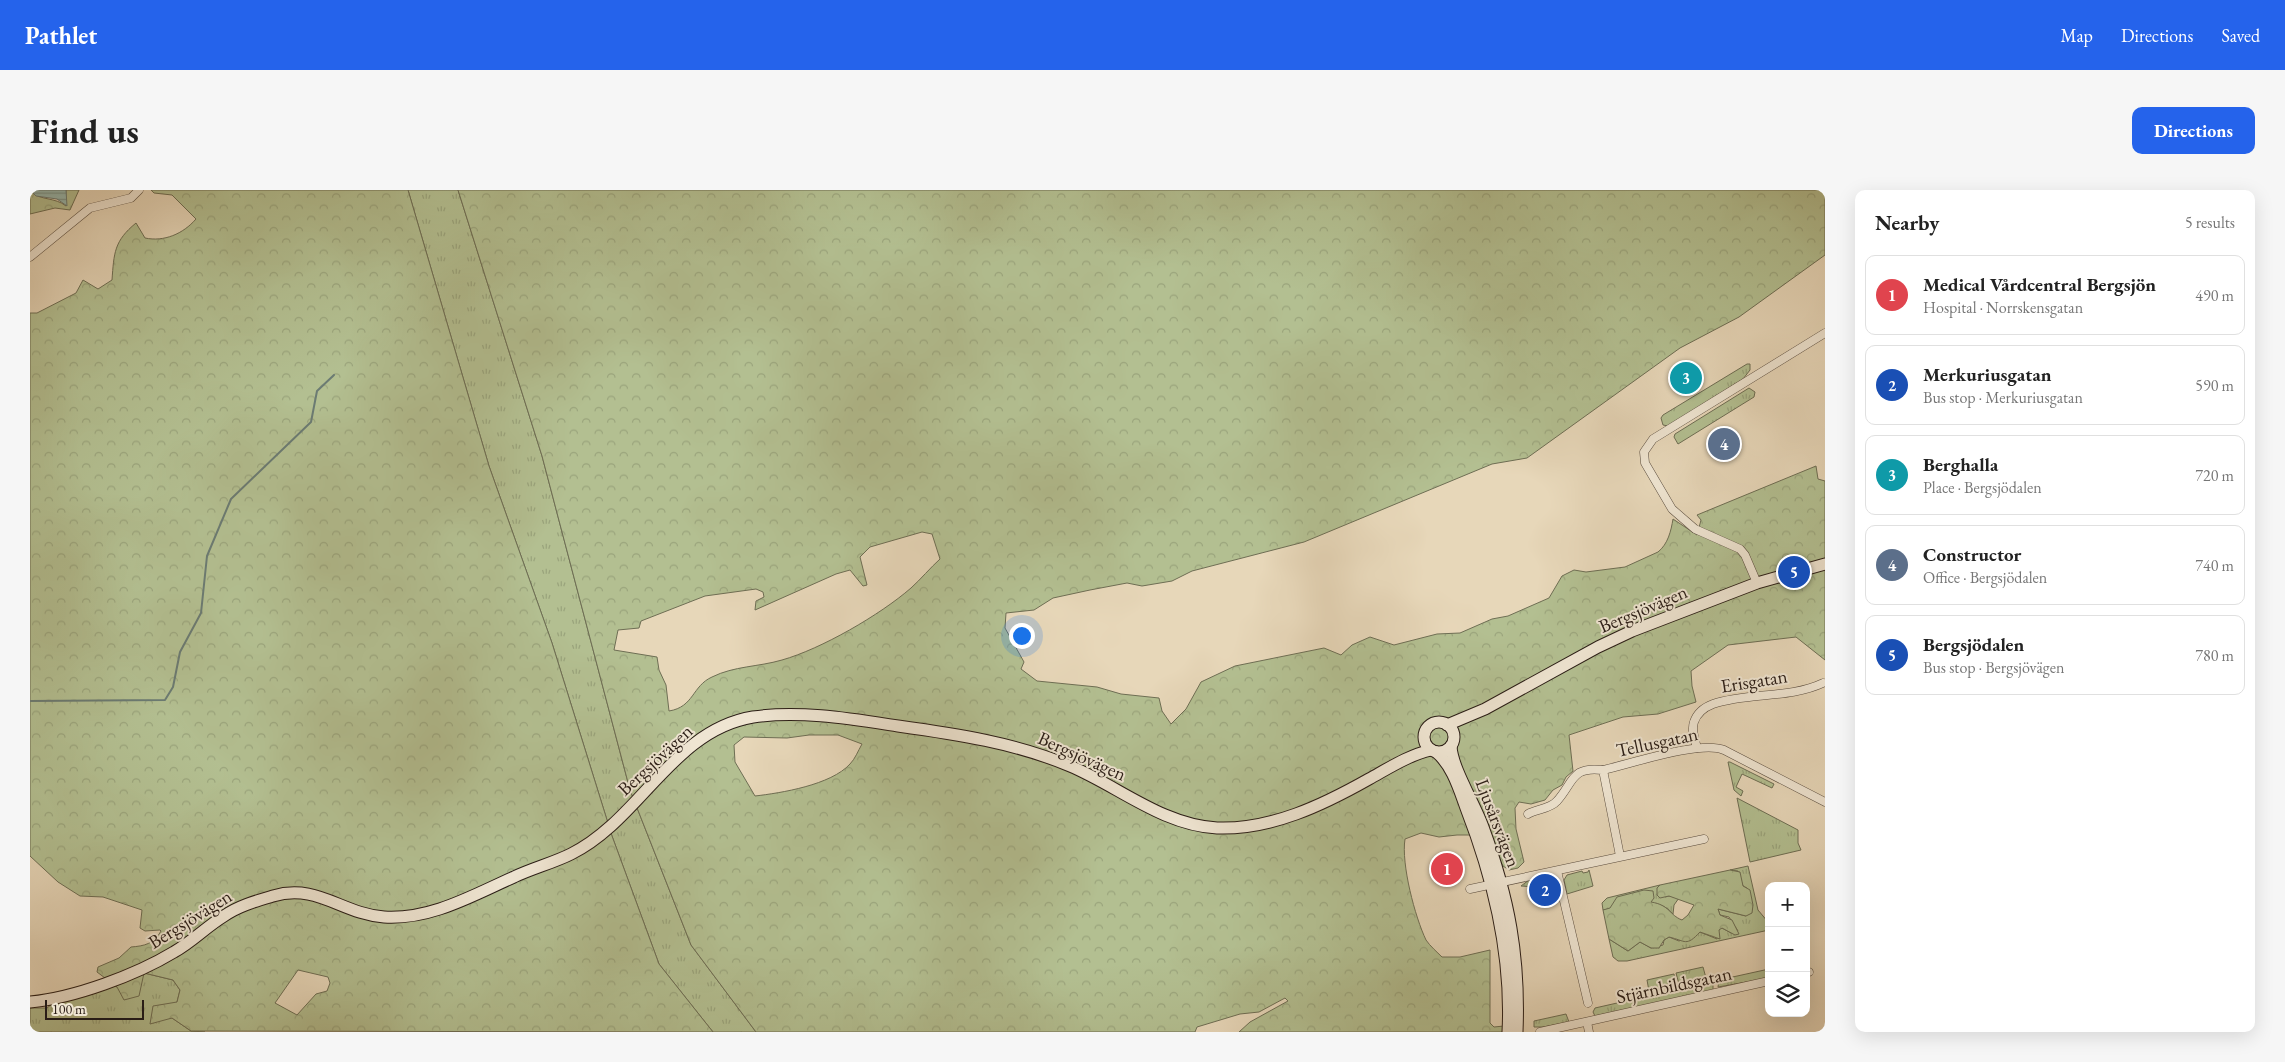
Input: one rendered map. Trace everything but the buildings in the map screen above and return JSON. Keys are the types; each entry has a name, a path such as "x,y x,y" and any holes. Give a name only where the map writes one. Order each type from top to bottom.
{"main road":[{"name":"Bergsjövägen","path":"1386,770 1424,736 1427,728 1434,723 1447,725 1485,709 1605,644 1676,613 1757,583 1825,564"},
{"name":"Bergsjövägen","path":"30,1002 69,995 142,968 174,952 232,910 281,894 300,892 312,894 358,912 386,917 420,914 458,902 582,848 618,818 702,738 728,724 752,717 803,716 859,720 1000,744 1074,767 1168,816 1195,825 1214,828 1250,826 1288,816 1333,798 1411,756 1444,751 1466,724 1485,709"},
{"path":"1447,725 1452,731 1452,742"},
{"path":"1424,736 1426,744 1434,751"},
{"name":"Ljusårsvägen","path":"1452,742 1453,760 1482,825 1497,883"},
{"name":"Ljusårsvägen","path":"1434,751 1447,764 1458,786 1509,913 1516,956 1515,1031"}],"street":[{"path":"30,257 90,208 130,198 139,190"},
{"path":"1757,583 1746,555 1740,549 1695,529 1672,510 1645,464 1644,452 1653,440 1825,334"},
{"name":"Erisgatan","path":"1697,748 1693,730 1694,721 1700,712 1708,706 1726,701 1785,693 1823,683"},
{"name":"Tellusgatan","path":"1528,814 1557,802 1568,784 1581,771 1589,769 1603,770 1697,748 1711,747 1720,749 1825,802"},
{"path":"1603,770 1620,856"},
{"path":"1470,889 1704,839"},
{"path":"1558,871 1588,1003"},
{"name":"Stjärnbildsgatan","path":"1540,1032 1765,982"},
{"path":"1587,1022 1589,1032"}],"green space":[{"path":"66,190 79,190 70,210 55,208 30,214 30,191 66,206"},
{"path":"151,190 408,190 489,466 552,643 612,836 659,964 713,1032 191,1031 172,1018 150,1024 153,1006 177,1002 180,990 173,980 144,973 139,996 124,1000 117,987 97,972 98,967 119,958 131,947 152,942 161,931 145,931 140,928 142,910 103,897 80,896 58,882 30,856 30,313 37,313 76,293 83,280 98,289 112,280 116,248 123,236 136,223 145,238 159,239 179,233 196,219 172,195 154,193","holes":["298,970 328,977 330,983 327,991 316,994 297,1015 275,1003"]},
{"path":"408,190 458,190 542,456 630,790 691,945 756,1032 713,1032 659,964 612,836 552,643 489,466"},
{"path":"458,190 1825,190 1825,255 1739,317 1680,348 1527,458 1492,464 1304,542 1192,571 1172,581 1142,586 1127,583 1090,590 1053,598 1034,610 1006,613 1005,628 1024,662 1021,669 1037,681 1097,687 1121,694 1159,698 1162,711 1171,724 1186,709 1201,682 1235,666 1324,648 1341,655 1352,645 1370,637 1394,645 1437,634 1460,633 1492,619 1508,616 1549,598 1562,576 1574,570 1586,572 1625,567 1658,552 1667,541 1673,519 1697,535 1701,520 1697,515 1816,466 1818,479 1825,481 1825,660 1796,637 1728,645 1691,671 1696,702 1658,714 1623,717 1569,735 1573,771 1566,777 1562,785 1553,790 1545,800 1531,804 1519,802 1515,808 1516,829 1524,862 1518,868 1509,870 1503,866 1487,835 1439,837 1421,833 1405,839 1404,850 1407,876 1426,940 1442,957 1460,957 1490,950 1490,1023 1494,1027 1504,1026 1503,1032 1239,1032 1250,1022 1288,1001 1285,998 1259,1012 1240,1014 1197,1027 1195,1032 756,1032 691,945 630,790 542,456","holes":["922,532 932,534 940,559 915,585 883,609 832,640 797,655 720,673 705,681 688,701 677,709 669,711 666,685 659,670 657,657 614,650 618,630 639,628 641,621 705,596 756,589 763,592 764,597 756,601 755,610 836,574 850,570 863,586 867,585 860,557 870,547","809,735 838,735 862,744 850,764 831,777 805,787 755,796 735,762 734,745 744,737 787,738"]},
{"path":"1747,364 1750,364 1750,370 1743,379 1668,426 1663,425 1661,418 1663,415"},
{"path":"1749,388 1755,392 1754,397 1678,444 1674,437 1675,434"},
{"path":"1728,762 1774,784 1772,788 1742,774 1736,787 1743,791 1741,796 1734,790"},
{"path":"1737,798 1798,830 1798,843 1801,850 1750,862"},
{"path":"1748,866 1758,910 1765,918 1765,931 1627,961 1618,961 1613,957 1609,939 1628,951 1640,942 1651,948 1663,945 1664,940 1669,937 1679,941 1700,932 1717,939 1719,929 1722,928 1731,933 1738,931 1729,917 1720,915 1718,909 1746,916 1747,888 1743,886 1738,871 1730,870"},
{"path":"1589,870 1593,886 1567,894 1564,880 1567,875 1582,871 1583,873 1588,872"},
{"path":"1730,870 1740,872 1743,886 1750,890 1753,905 1752,913 1746,916 1718,909 1720,915 1732,920 1739,934 1735,935 1722,928 1719,930 1720,939 1700,932 1692,940 1686,942 1669,937 1664,940 1659,948 1651,948 1640,942 1628,951 1609,939 1603,910 1610,908 1617,897 1644,890 1653,891 1654,898 1651,902 1662,905 1674,916 1682,920 1688,915 1694,905 1669,896 1660,898 1657,895 1657,888 1660,885"},
{"path":"1546,876 1555,881 1551,888 1521,886 1529,880"},
{"path":"1660,885 1657,888 1665,897 1679,898 1674,905 1673,914 1658,904 1650,903 1631,904 1603,910 1602,903 1607,898"},
{"path":"1703,967 1706,978 1679,984 1676,973"},
{"path":"1765,970 1765,979 1718,987 1719,980"},
{"path":"144,973 173,980 180,990 177,1002 163,1019 172,1018 191,1031 205,1032 30,1032 30,1008 47,1008 52,1004 114,985 117,987"},
{"path":"1674,974 1676,985 1649,991 1647,980"},
{"path":"1710,982 1713,984 1713,990 1595,1016 1593,1012 1595,1008"},
{"path":"1566,1014 1569,1022 1534,1027 1534,1021"}],"water":[{"path":"30,190 66,190 67,206 57,199 36,196"}],"waterway":[{"path":"30,701 165,700 173,687 180,652 201,613 207,556 231,499 311,422 317,391 334,375"}],"place":[{"name":"Berghalla","path":"1686,378"},
{"name":"Constructor","path":"1724,444"},
{"name":"Bergsjödalen","path":"1794,572"},
{"name":"Medical Vårdcentral Bergsjön","path":"1447,869"},
{"name":"Merkuriusgatan","path":"1545,890"}]}
